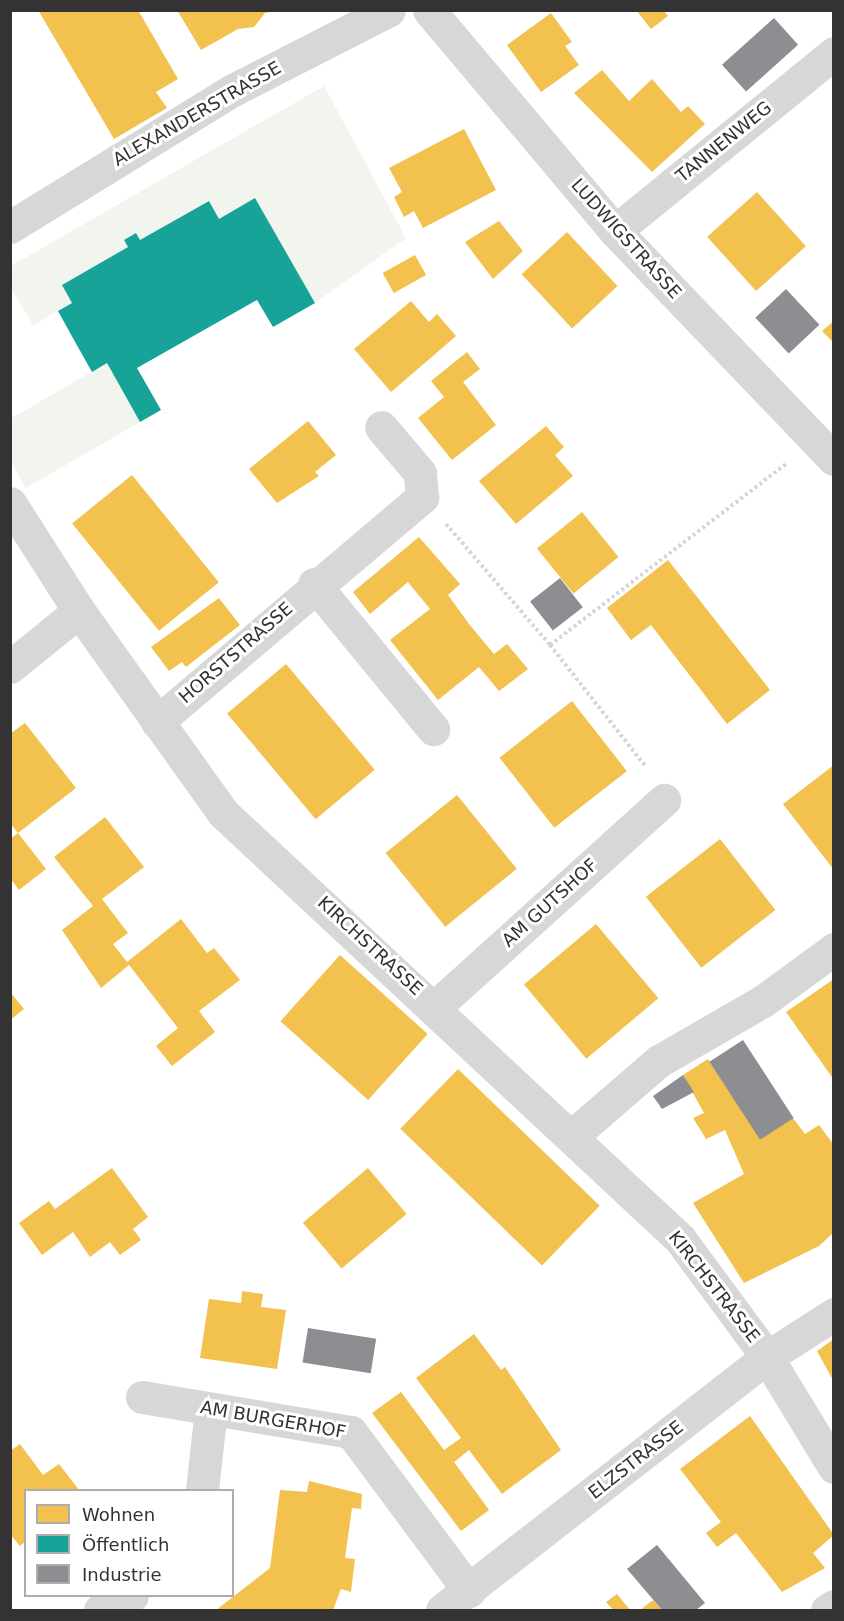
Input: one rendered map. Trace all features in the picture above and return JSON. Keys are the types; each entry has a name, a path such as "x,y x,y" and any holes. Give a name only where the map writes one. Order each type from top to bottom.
{"street":[{"name":"ALEXANDERSTRASSE","path":"10,227 233,90 389,10"},
{"name":"LUDWIGSTRASSE","path":"429,10 615,231 825,450"},
{"name":"TANNENWEG","path":"615,231 834,54"},
{"path":"381,427 420,473 422,497"},
{"name":"HORSTSTRASSE","path":"157,723 314,584 422,497"},
{"name":"KIRCHSTRASSE","path":"10,503 79,611 223,813 435,1006 680,1239 767,1357 834,1467"},
{"path":"314,584 433,729"},
{"path":"10,667 79,611"},
{"name":"AM GUTSHOF","path":"435,1006 664,800"},
{"path":"572,1136 658,1061 763,1000 834,949"},
{"name":"ELZSTRASSE","path":"442,1611 767,1357 834,1314"},
{"name":"AM BURGERHOF","path":"142,1397 351,1432 469,1591"},
{"path":"202,1489 211,1409"},
{"path":"100,1611 130,1597"},
{"path":"827,1611 834,1606"}],"path":[{"path":"550,645 825,450"},
{"path":"422,497 550,645 649,770 664,800"}],"shaded area":[{"path":"324,86 406,238 315,303 255,199 219,219 208,201 140,240 136,233 124,240 128,247 62,285 72,303 33,325 11,288 11,266"},
{"path":"107,363 140,422 26,488 11,462 10,419"}],"building: Wohnen":[{"path":"38,10 138,10 178,79 156,92 167,108 114,139"},
{"path":"177,10 280,10 265,13 254,27 238,29 201,50"},
{"path":"636,10 663,10 668,16 651,29"},
{"path":"551,13 572,42 565,46 579,65 541,92 507,45"},
{"path":"602,70 629,101 652,79 681,112 688,106 705,124 652,172 574,93"},
{"path":"464,129 496,190 423,228 414,211 404,217 394,197 402,192 389,168"},
{"path":"757,192 806,246 756,291 707,237"},
{"path":"499,221 523,251 493,279 465,242"},
{"path":"567,232 617,286 572,328 522,274"},
{"path":"415,255 426,275 394,293 383,273"},
{"path":"411,301 429,322 437,314 456,336 391,392 354,349"},
{"path":"834,321 834,343 822,331"},
{"path":"467,352 480,369 463,382 496,425 452,460 418,418 444,397 431,381"},
{"path":"308,421 336,455 315,472 319,476 277,503 249,469"},
{"path":"546,426 564,447 555,455 573,476 516,524 479,481"},
{"path":"132,475 219,582 159,631 72,523"},
{"path":"582,512 619,557 573,594 537,549"},
{"path":"419,537 460,584 448,595 469,624 494,654 507,644 528,669 499,691 479,667 438,700 390,640 430,609 408,582 370,614 353,592"},
{"path":"668,560 770,690 727,724 651,625 631,640 607,608"},
{"path":"219,598 240,625 186,667 182,662 169,671 151,647"},
{"path":"286,664 375,770 316,819 227,713"},
{"path":"572,701 627,771 554,828 500,758"},
{"path":"25,723 76,788 18,833 10,823 10,734"},
{"path":"834,765 834,870 783,804"},
{"path":"457,795 517,869 445,927 386,853"},
{"path":"105,817 144,867 102,899 128,933 113,944 127,962 181,919 207,953 214,948 240,980 199,1011 215,1032 172,1066 156,1046 178,1028 129,965 101,988 62,930 93,906 54,857"},
{"path":"18,833 46,869 19,890 10,878 10,839"},
{"path":"720,839 775,910 701,968 646,897"},
{"path":"596,924 658,998 586,1059 524,984"},
{"path":"340,955 428,1034 368,1100 280,1021"},
{"path":"834,979 834,1080 786,1012"},
{"path":"10,992 24,1009 10,1020"},
{"path":"708,1059 761,1137 793,1118 805,1134 819,1125 834,1145 834,1232 819,1246 744,1283 693,1203 744,1174 725,1130 706,1139 693,1118 704,1113 683,1075"},
{"path":"458,1069 600,1206 542,1266 400,1129"},
{"path":"112,1168 148,1217 133,1229 141,1240 120,1255 110,1242 90,1257 73,1232 42,1255 19,1223 49,1201 55,1209"},
{"path":"368,1168 407,1214 341,1269 303,1223"},
{"path":"242,1291 263,1294 261,1307 286,1310 277,1369 200,1358 209,1299 241,1303"},
{"path":"474,1334 501,1370 505,1367 561,1450 502,1494 469,1450 454,1462 489,1510 461,1531 372,1413 401,1392 444,1450 461,1438 416,1378"},
{"path":"834,1339 834,1382 817,1351"},
{"path":"750,1416 834,1535 813,1553 825,1568 782,1592 736,1533 717,1547 706,1533 721,1522 680,1469"},
{"path":"20,1444 43,1475 59,1464 78,1489 24,1489 24,1543 20,1546 10,1534 10,1451"},
{"path":"309,1481 362,1494 361,1509 352,1508 345,1558 355,1559 351,1592 341,1589 333,1610 216,1610 270,1568 280,1490 307,1492"},
{"path":"617,1594 630,1610 613,1610 606,1602"},
{"path":"653,1600 662,1610 640,1610"}],"building: Öffentlich":[{"path":"255,198 315,303 273,327 257,300 137,368 161,410 140,422 107,363 92,372 58,311 72,303 62,285 128,247 124,240 136,233 140,240 209,201 219,219"}],"building: Industrie":[{"path":"774,18 798,45 746,92 722,65"},
{"path":"786,289 819,325 789,353 755,318"},
{"path":"560,578 583,607 553,631 530,601"},
{"path":"743,1040 794,1118 760,1140 709,1062"},
{"path":"683,1075 694,1092 662,1109 653,1096"},
{"path":"308,1328 376,1339 371,1373 303,1363"},
{"path":"657,1545 705,1603 696,1610 662,1610 627,1569"}]}
